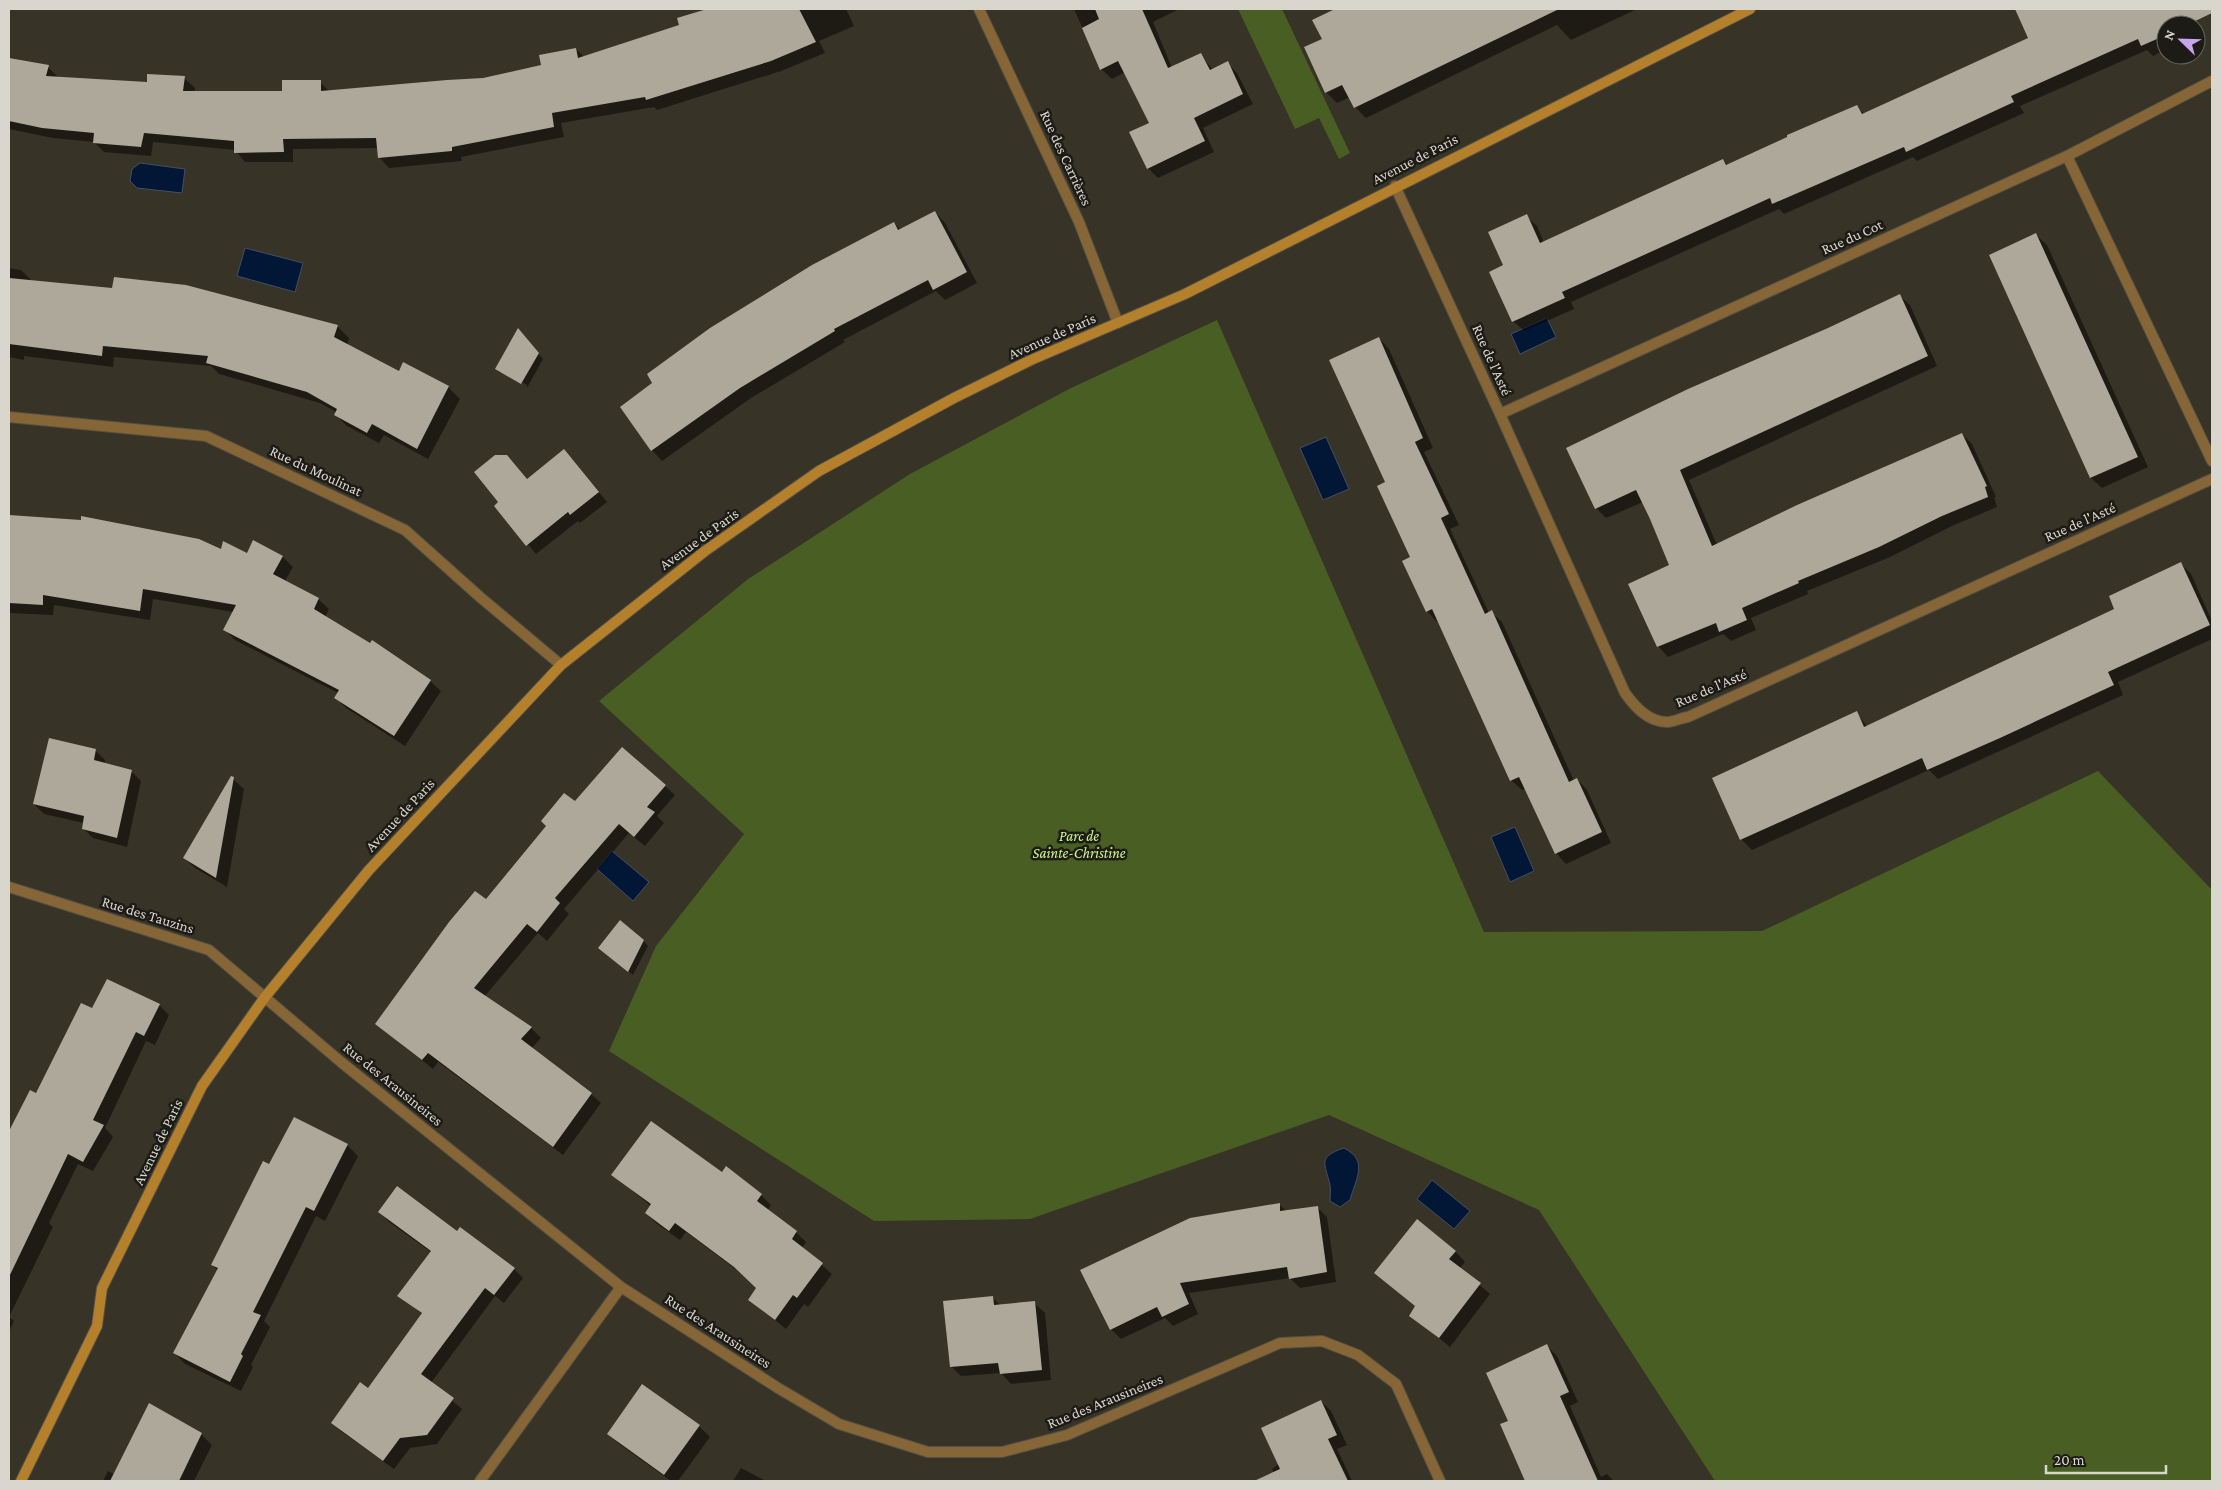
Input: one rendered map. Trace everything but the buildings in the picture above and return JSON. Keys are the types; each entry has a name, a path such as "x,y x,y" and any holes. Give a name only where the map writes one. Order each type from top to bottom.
{"street":[{"name":"Rue des Carrières","path":"980,9 1079,222 1118,324"},
{"name":"Avenue de Paris","path":"21,1481 97,1326 102,1288 202,1086 265,997 368,870 561,665 705,551 819,471 954,398 1022,364 1185,294 1395,186 1750,9"},
{"name":"Rue du Cot","path":"1500,414 2067,156 2212,81"},
{"path":"2067,156 2212,461"},
{"name":"Rue de l'Asté","path":"1395,186 1500,414 1625,694 1637,710 1650,717 1667,722 1697,712 2212,479"},
{"name":"Rue du Moulinat","path":"9,417 206,436 405,530 480,597 561,665"},
{"name":"Rue des Tauzins","path":"9,887 209,950 265,997"},
{"name":"Rue des Arausineires","path":"265,997 341,1062 622,1287 778,1388 839,1424 928,1452 1002,1452 1068,1435 1280,1343 1322,1341 1358,1354 1396,1384 1440,1481"},
{"path":"480,1481 622,1287"}],"green space":[{"path":"1238,9 1282,9 1350,153 1339,159 1319,118 1295,129"},
{"name":"Parc de Sainte-Christine","path":"1217,320 1484,932 1762,931 2098,771 2212,890 2212,1481 1715,1481 1539,1210 1329,1115 1030,1219 874,1221 609,1051 656,946 744,834 599,701 748,579 910,474 1069,389"}],"water":[{"path":"140,163 185,169 182,193 137,188 130,181 132,169"},
{"path":"245,248 303,263 295,292 237,276"},
{"path":"1547,318 1556,337 1520,354 1511,334"},
{"path":"1326,437 1349,489 1323,500 1300,448"},
{"path":"1515,827 1534,871 1510,882 1491,837"},
{"path":"612,851 649,882 633,901 597,869"},
{"path":"1344,1148 1352,1153 1356,1159 1359,1171 1350,1200 1340,1207 1330,1201 1330,1187 1325,1162 1330,1154"},
{"path":"1432,1180 1470,1211 1454,1229 1417,1199"}]}
